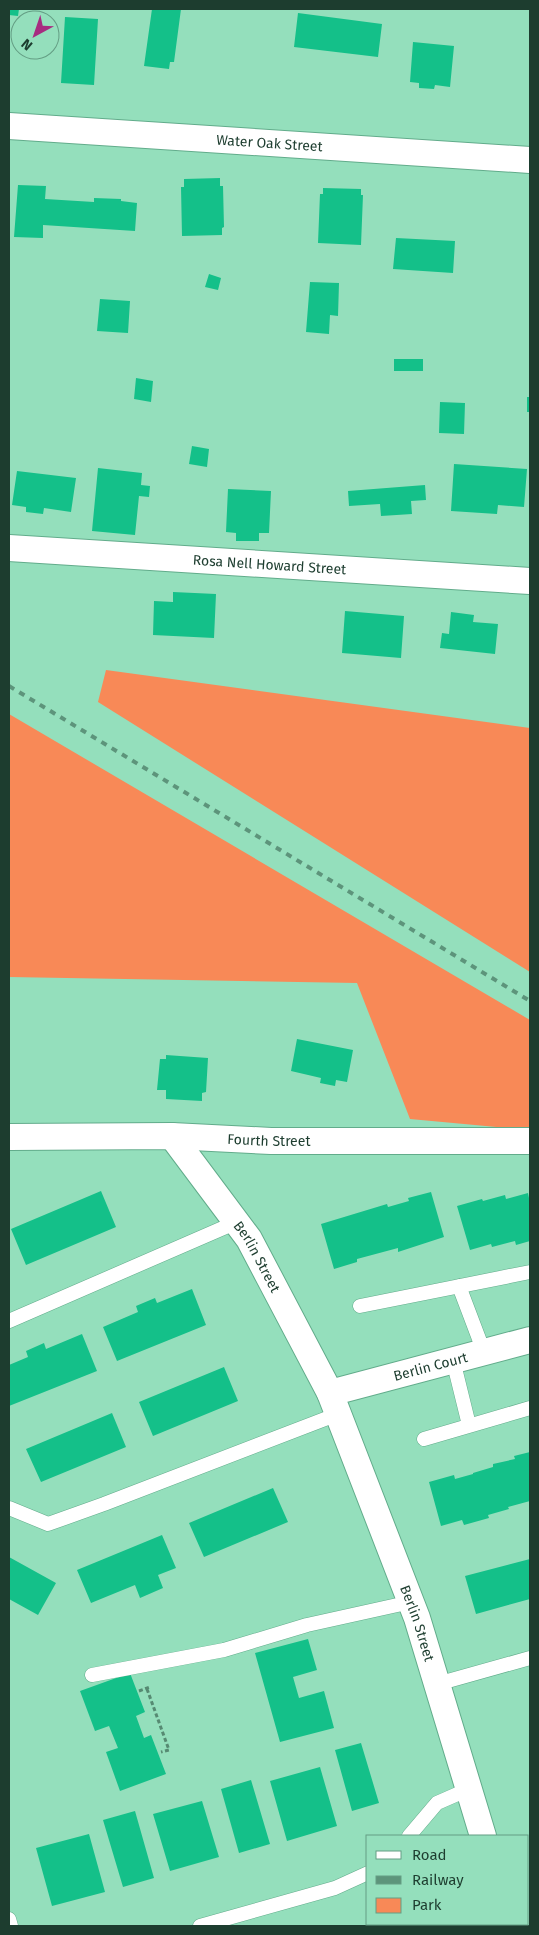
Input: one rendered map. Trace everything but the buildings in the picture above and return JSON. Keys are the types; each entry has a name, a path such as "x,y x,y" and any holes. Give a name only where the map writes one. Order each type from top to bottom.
{"street":[{"name":"Water Oak Street","path":"9,126 530,160"},
{"name":"Rosa Nell Howard Street","path":"9,548 530,581"},
{"name":"Fourth Street","path":"9,1137 172,1136 271,1141 530,1141"},
{"name":"Berlin Street","path":"172,1136 249,1239 334,1403 411,1602 483,1835"},
{"name":"Berlin Court","path":"334,1403 453,1360 530,1340"}],"lane":[{"path":"9,1320 237,1222"},
{"path":"360,1306 530,1272"},
{"path":"459,1286 484,1352"},
{"path":"453,1360 470,1425"},
{"path":"9,1508 48,1524 104,1504 334,1403"},
{"path":"424,1439 530,1408"},
{"path":"92,1676 224,1650 307,1625 411,1602"},
{"path":"437,1684 530,1658"},
{"path":"410,1835 437,1803 469,1790"},
{"path":"200,1926 335,1888 366,1873"},
{"path":"9,1919 11,1926"}],"path":[{"path":"147,1689 169,1750 161,1752"}],"green space":[{"path":"106,670 530,728 530,972 98,702"},
{"path":"9,714 530,1020 530,1130 410,1119 357,983 9,977"}],"railway":[{"path":"9,686 530,1001"}]}
